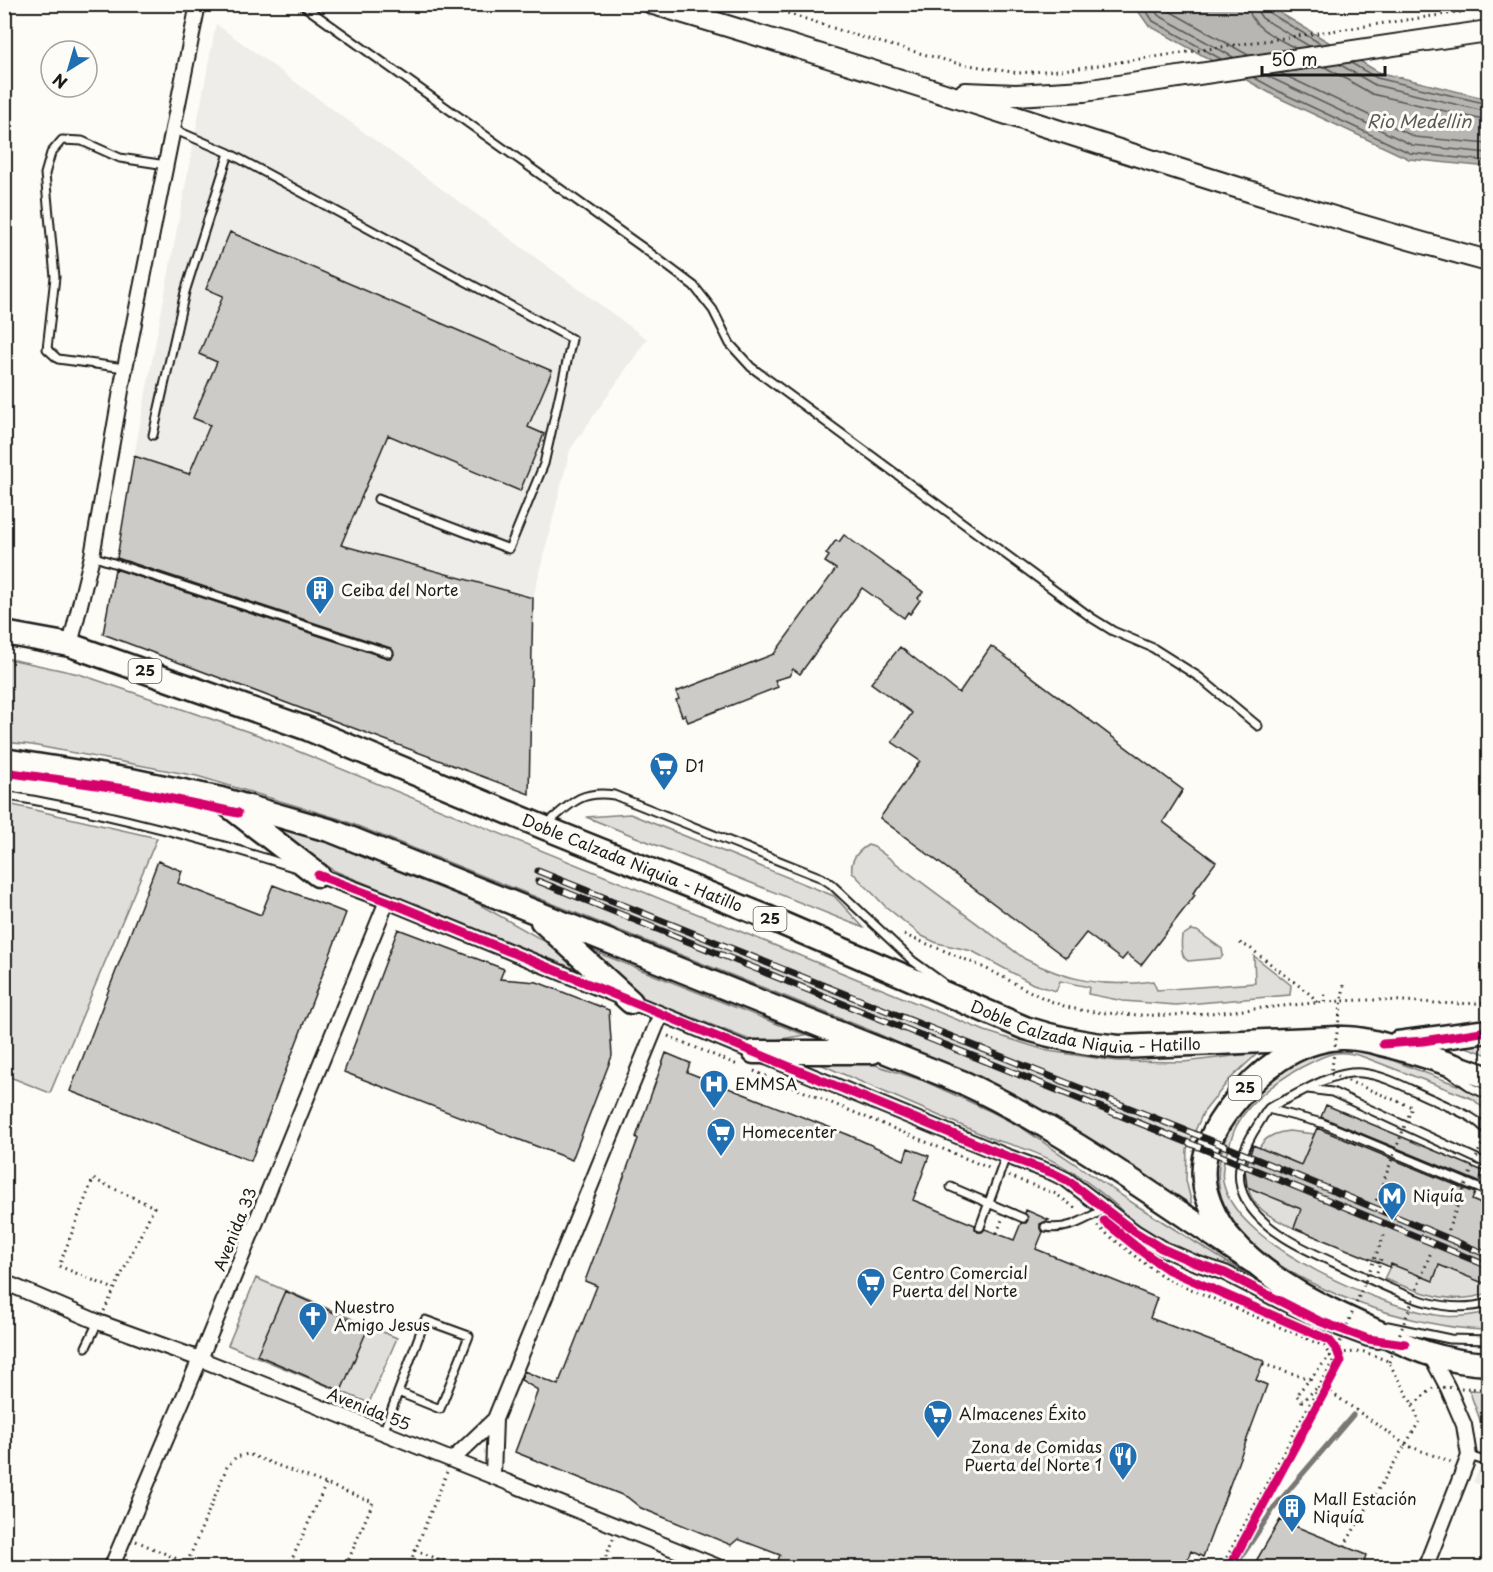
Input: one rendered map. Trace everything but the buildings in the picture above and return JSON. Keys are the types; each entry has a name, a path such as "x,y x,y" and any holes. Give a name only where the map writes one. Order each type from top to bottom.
{"highway":[{"name":"Doble Calzada Niquia - Hatillo","path":"4,633 70,645 308,729 1046,1035 1119,1047 1338,1038"},
{"name":"25","path":"4,760 131,780 221,799 332,831 964,1083 1044,1124 1305,1297 1344,1317 1430,1354 1469,1363 1488,1364"},
{"path":"221,799 318,875"},
{"path":"532,912 631,1002"},
{"name":"25","path":"1383,1044 1488,1031"},
{"name":"25","path":"1252,1261 1230,1239 1213,1210 1203,1171 1208,1145 1222,1117 1244,1089 1269,1066 1292,1052 1338,1038 1367,1040 1383,1044 1488,1078"},
{"path":"754,1052 886,1052"}],"main road":[{"path":"653,4 1254,193 1488,261"},
{"path":"935,91 1016,95 1084,92 1488,32"}],"street":[{"path":"70,645 92,556 125,368 198,4"},
{"path":"318,875 387,901 631,1002 659,1019 754,1052 1004,1160 1053,1173 1067,1180 1100,1211 1161,1248 1225,1273 1319,1321 1368,1339 1405,1344"},
{"name":"Avenida 33","path":"111,1568 200,1359 387,901"},
{"path":"493,1475 495,1419 659,1019"},
{"name":"Avenida 55","path":"4,1282 99,1322 200,1359 493,1475 618,1526 699,1563 721,1568"},
{"path":"1425,1568 1467,1462 1464,1425 1430,1354"},
{"path":"452,1460 495,1419"}],"lane":[{"path":"301,4 694,286 713,310 730,344 751,367 1092,618 1113,631 1154,648 1199,677 1258,726"},
{"path":"173,129 228,153 572,339 544,464 509,549 378,499"},
{"path":"125,368 58,359 47,349 55,277 45,174 51,153 62,140 82,141 120,158 166,165"},
{"path":"153,435 185,292 228,153"},
{"path":"92,556 389,653"},
{"path":"543,827 568,805 587,794 614,795 822,878 913,961 970,1004"},
{"path":"4,795 140,822 231,847 318,875"},
{"path":"1426,1057 1472,1088 1488,1095"},
{"path":"1488,1130 1473,1118 1387,1078 1361,1073 1345,1074 1320,1082 1268,1109 1247,1141 1239,1163 1240,1186 1246,1201 1280,1234 1319,1256 1431,1304 1456,1308 1488,1304"},
{"path":"1308,1089 1332,1092 1488,1164"},
{"path":"1268,1109 1322,1123 1488,1192"},
{"path":"980,1227 1004,1160"},
{"path":"951,1187 1023,1218"},
{"path":"1045,1227 1072,1227 1100,1211"},
{"path":"1344,1317 1450,1338 1488,1340"},
{"path":"383,1433 398,1392 425,1320 469,1336 440,1409 398,1392"},
{"path":"87,1347 99,1322"},
{"path":"1467,1462 1488,1462"}],"path":[{"path":"759,4 861,37 956,63 1018,73 1072,69 1488,8"},
{"path":"886,935 904,935 961,957 1023,989 1072,1008 1155,1016 1367,1000 1462,1005 1488,1002"},
{"path":"1240,943 1250,948 1311,995 1319,1004"},
{"path":"1344,985 1331,1074 1412,1107 1376,1201"},
{"path":"1324,1003 1325,992"},
{"path":"659,1019 1004,1160 1058,1186 1100,1211 1144,1253 1169,1270 1329,1340 1337,1350 1341,1361 1322,1389 1221,1568"},
{"path":"1448,1230 1488,1130"},
{"path":"99,1322 154,1207 93,1179 59,1266 114,1289"},
{"path":"1322,1389 1302,1401 1296,1395 1339,1345 1385,1233"},
{"path":"1388,1361 1431,1252"},
{"path":"1333,1353 1364,1352 1388,1361 1413,1405 1419,1422 1344,1546"},
{"path":"1229,1568 1322,1389 1333,1360"},
{"path":"1263,1364 1310,1379"},
{"path":"1413,1405 1434,1387 1488,1389"},
{"path":"1322,1389 1406,1445 1467,1462"},
{"path":"185,1568 227,1467 236,1457 248,1454 373,1502 345,1568"},
{"path":"408,1568 452,1460"},
{"path":"288,1568 326,1484"},
{"path":"601,1568 618,1526"},
{"path":"124,1536 198,1568"},
{"path":"416,1550 461,1568"}],"shaded area":[{"path":"216,24 647,339 570,450 533,598 349,547 338,551 170,492 176,470 134,456"},
{"path":"5,658 79,674 258,735 985,1031 1048,1051 1116,1061 1184,1062 1258,1053 1229,1080 1203,1113 1187,1149 1186,1180 1193,1209 1092,1140 1008,1092 867,1029 340,819 197,776 5,742"},
{"path":"4,803 157,838 50,1093 5,1075"},
{"path":"630,814 834,896 864,928 586,817"},
{"path":"263,822 318,838 466,897 546,942 580,971 335,871"},
{"path":"868,845 874,847 1025,959 1056,973 1103,983 1153,981 1157,990 1255,983 1254,956 1291,985 1290,995 1176,1005 1123,1001 1088,994 1089,987 1060,981 1056,991 1033,984 972,951 937,943 922,936 885,906 852,872 852,864 856,856"},
{"path":"1191,930 1197,931 1222,949 1221,958 1188,961 1185,959 1182,950 1182,936"},
{"path":"586,948 805,1035 758,1043 630,993"},
{"path":"1488,1036 1488,1055 1452,1042"},
{"path":"1328,1047 1368,1051 1473,1091 1488,1098 1488,1113 1473,1099 1361,1056 1335,1053 1325,1056 1291,1073 1270,1088 1251,1105 1237,1125 1223,1166 1222,1176 1224,1186 1236,1209 1257,1231 1285,1253 1318,1272 1353,1288 1418,1311 1454,1317 1488,1312 1488,1330 1453,1327 1411,1319 1365,1305 1319,1286 1277,1263 1244,1235 1223,1202 1219,1165 1222,1149 1235,1121 1257,1095 1284,1070 1305,1055"},
{"path":"851,1057 924,1081 1022,1128 1136,1205 1249,1276 1196,1258 1156,1241 1088,1182 1046,1157 995,1140 806,1058"},
{"path":"1289,1131 1314,1134 1311,1144 1488,1218 1488,1293 1475,1297 1448,1298 1384,1279 1394,1258 1298,1218 1294,1228 1274,1219 1257,1206 1249,1189 1255,1159 1261,1145 1267,1139"},
{"path":"256,1278 397,1338 369,1403 228,1345"},
{"path":"1469,1390 1488,1391 1488,1438 1486,1443 1479,1417"},
{"path":"1488,1450 1488,1488 1473,1482"}],"water":[{"name":"Rio Medellin","path":"1134,5 1267,5 1378,72 1488,99 1488,167 1409,159 1277,97 1148,25"}],"waterway":[{"path":"1234,1568 1276,1505 1353,1415"}],"railway":[{"path":"538,871 1232,1149 1488,1255"},
{"path":"538,881 1488,1266"}],"cycle path":[{"path":"4,772 125,789 238,813"},
{"path":"318,875 387,901 1006,1156 1053,1173 1067,1180 1135,1232 1161,1248 1225,1273 1319,1321 1368,1339 1405,1344"},
{"path":"1383,1044 1423,1041 1488,1031"},
{"path":"1104,1221 1169,1270 1329,1340 1337,1350 1341,1361 1229,1568"}],"place":[{"name":"Ceiba del Norte","path":"320,616"},
{"name":"D1","path":"664,792"},
{"name":"EMMSA","path":"714,1110"},
{"name":"Homecenter","path":"721,1158"},
{"name":"Niquía","path":"1392,1222"},
{"name":"Centro Comercial Puerta del Norte","path":"871,1308"},
{"name":"Nuestro Amigo Jesus","path":"313,1342"},
{"name":"Almacenes Éxito","path":"938,1440"},
{"name":"Zona de Comidas Puerta del Norte 1","path":"1123,1482"},
{"name":"Mall Estación Niquía","path":"1292,1534"}]}
